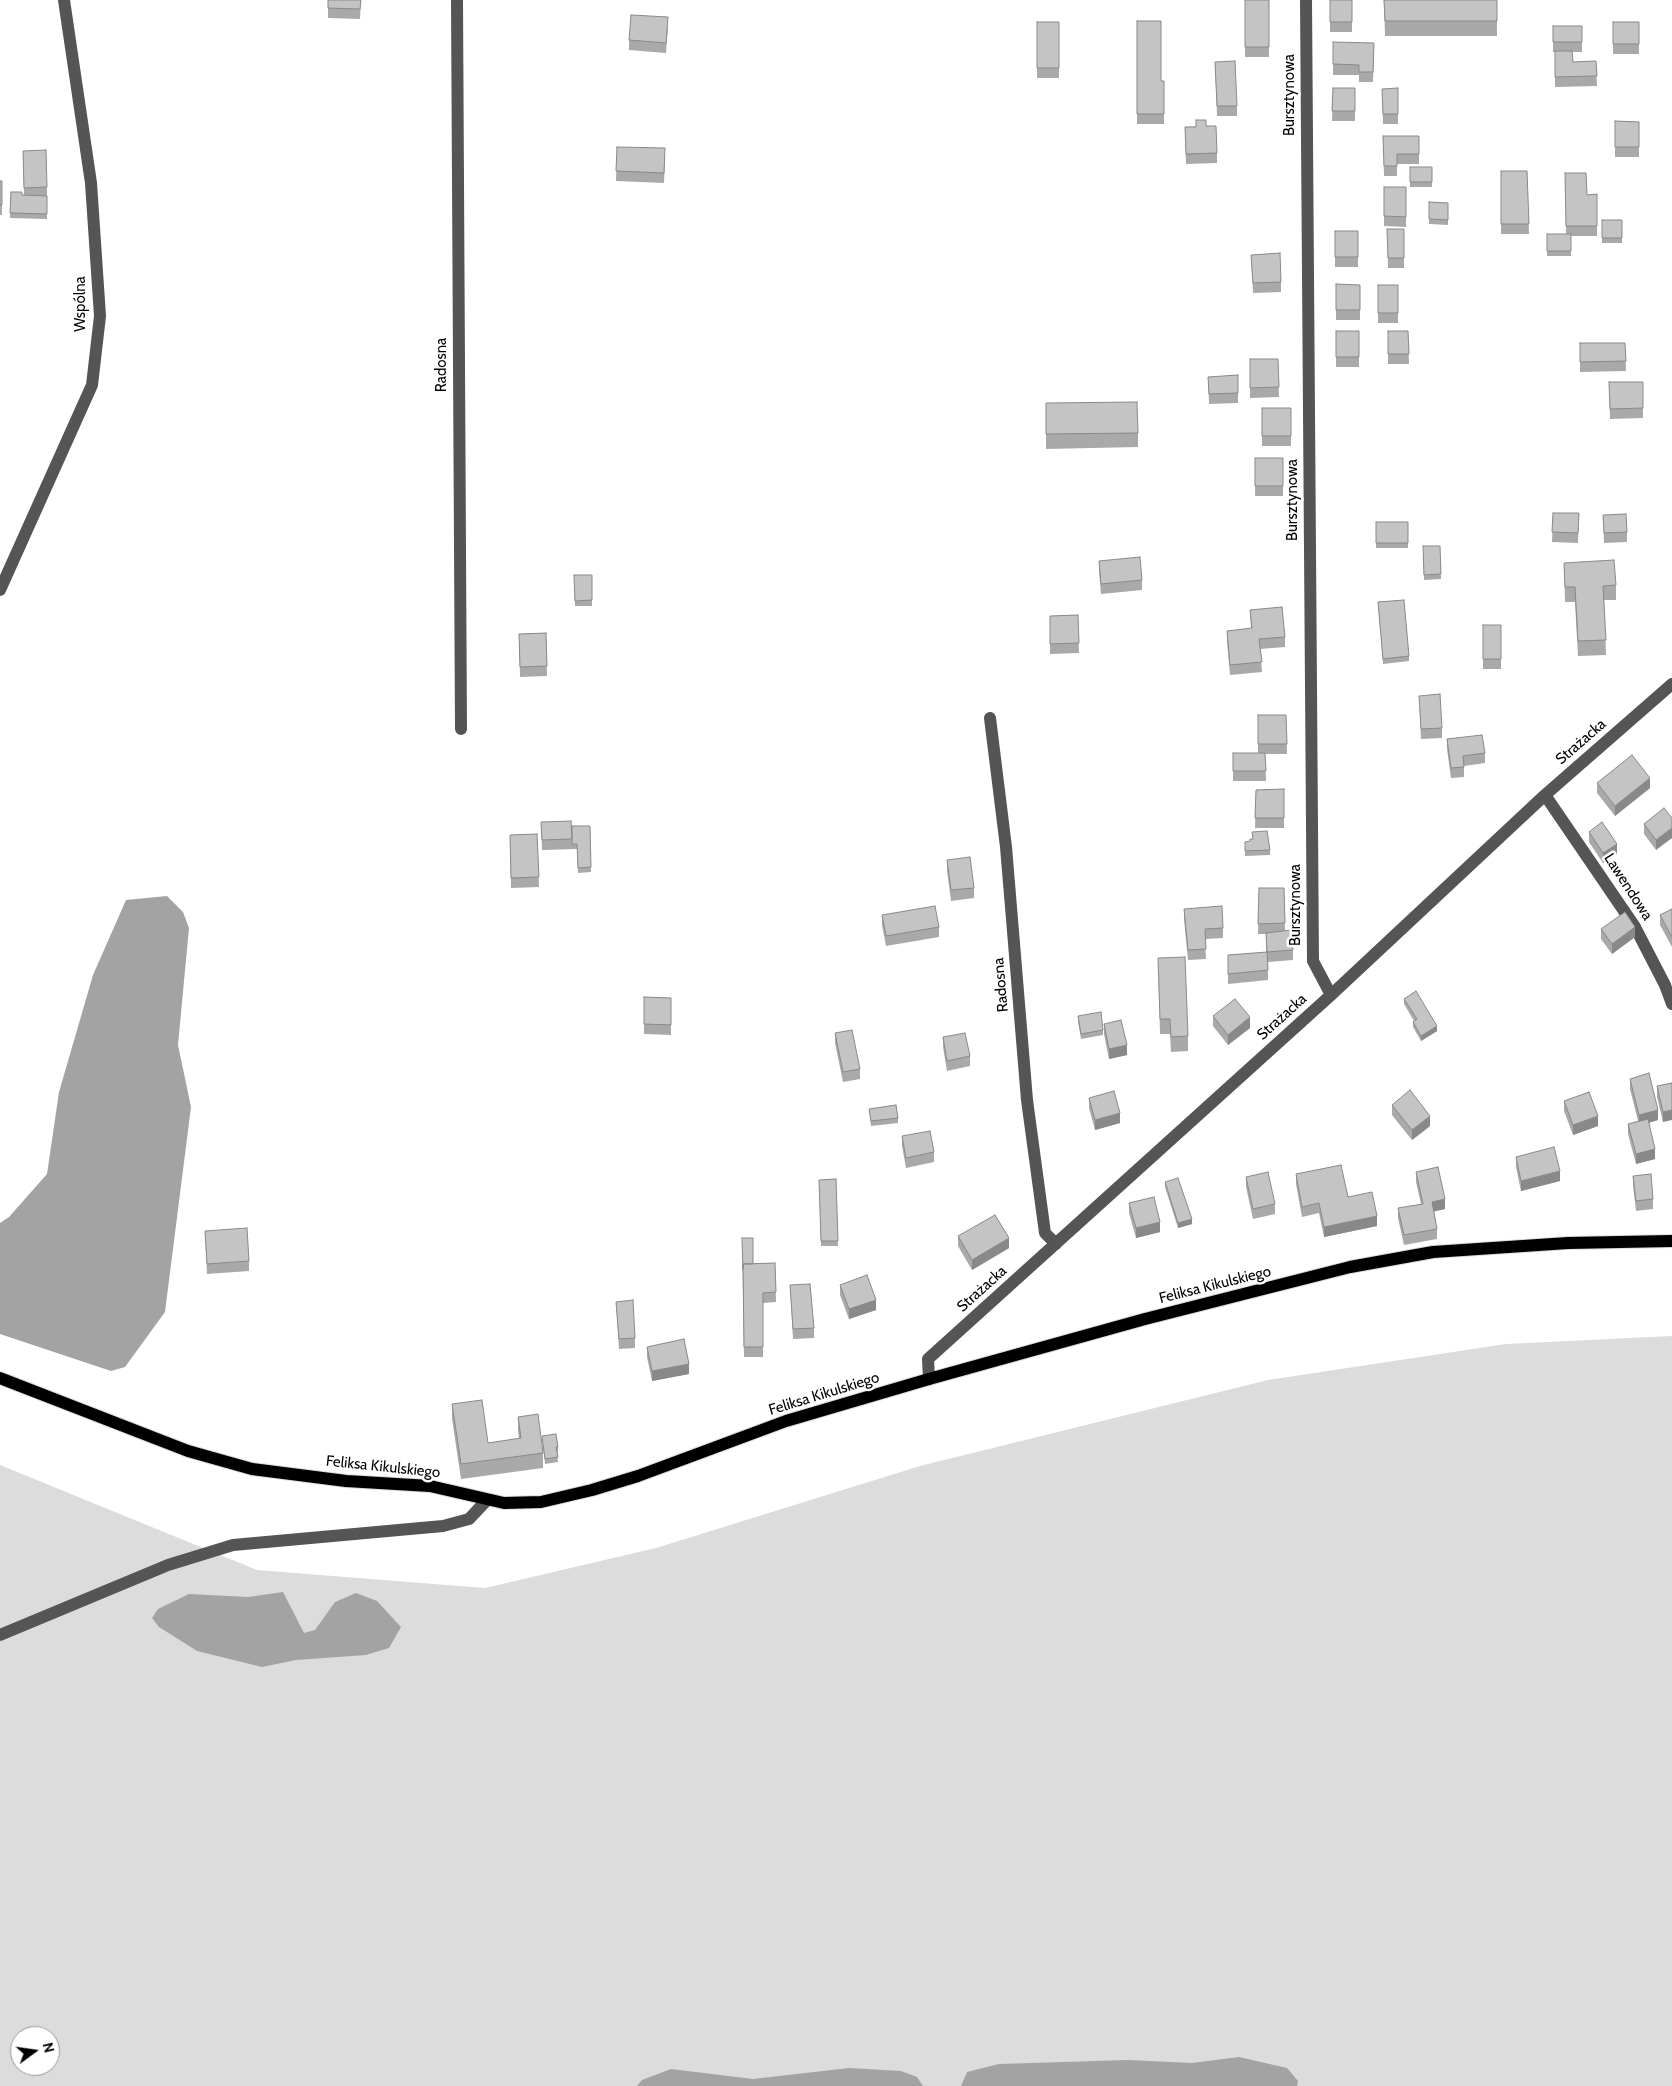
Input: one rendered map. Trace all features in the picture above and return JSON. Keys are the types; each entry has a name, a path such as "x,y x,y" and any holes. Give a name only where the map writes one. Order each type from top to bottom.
{"main road":[{"name":"Feliksa Kikulskiego","path":"0,1378 188,1451 252,1469 346,1481 430,1486 504,1503 541,1502 592,1490 638,1476 786,1421 928,1378 1145,1319 1359,1266 1433,1252 1568,1243 1672,1241"}],"street":[{"name":"Wspólna","path":"0,590 92,385 100,316 91,184 64,0"},
{"name":"Radosna","path":"457,0 462,729"},
{"name":"Bursztynowa","path":"1306,0 1312,961 1331,995"},
{"name":"Strażacka","path":"928,1378 928,1359 1331,995 1545,795 1672,684"},
{"name":"Radosna","path":"990,718 1006,847 1027,1100 1045,1232 1056,1244"},
{"name":"Lawendowa","path":"1545,795 1635,927 1665,985 1672,1004"},
{"path":"0,1636 168,1565 233,1546 443,1526 469,1519 487,1500"}],"shaded area":[{"path":"167,896 183,912 189,928 178,1045 191,1107 165,1312 125,1367 111,1371 0,1334 0,1223 9,1217 47,1174 59,1092 93,975 126,900"},
{"path":"1672,1336 1672,2086 0,2086 0,1465 257,1570 485,1588 656,1548 920,1466 1268,1380 1506,1344"},
{"path":"283,1592 304,1633 315,1630 335,1602 356,1593 377,1601 401,1627 389,1648 366,1655 296,1660 262,1667 197,1651 159,1627 152,1618 158,1609 189,1594 248,1597"},
{"path":"1239,2057 1287,2068 1298,2081 1297,2086 961,2086 967,2072 999,2064 1128,2060 1192,2063"},
{"path":"849,2068 901,2071 917,2077 923,2086 637,2086 642,2080 671,2069 753,2079"}],"building":[{"path":"328,0 361,0 360,9 328,8"},
{"path":"1245,0 1269,0 1269,47 1245,47"},
{"path":"1330,0 1352,0 1352,22 1330,22"},
{"path":"1384,0 1497,0 1497,21 1385,21"},
{"path":"631,15 668,17 666,43 629,40"},
{"path":"1137,21 1161,21 1161,81 1164,81 1164,114 1137,114"},
{"path":"1037,22 1059,22 1059,68 1037,68"},
{"path":"1613,22 1639,22 1639,44 1613,44"},
{"path":"1553,26 1582,26 1582,42 1553,42"},
{"path":"1333,42 1374,43 1373,72 1359,72 1359,65 1333,64"},
{"path":"1555,51 1572,51 1573,62 1596,61 1597,76 1555,77"},
{"path":"1235,61 1237,106 1217,106 1215,62"},
{"path":"1333,88 1355,88 1355,111 1332,111"},
{"path":"1398,88 1398,114 1383,114 1382,89"},
{"path":"1196,120 1206,120 1206,126 1216,126 1217,153 1186,154 1185,127 1196,127"},
{"path":"1615,121 1639,122 1639,147 1615,147"},
{"path":"1383,136 1419,136 1419,154 1397,154 1397,166 1384,166"},
{"path":"617,147 665,148 664,173 616,171"},
{"path":"46,150 47,187 24,188 23,151"},
{"path":"1410,167 1432,167 1432,182 1410,182"},
{"path":"1501,171 1527,171 1529,224 1501,224"},
{"path":"1565,173 1586,173 1587,195 1597,194 1597,226 1566,226"},
{"path":"0,181 2,181 2,205 0,205"},
{"path":"1384,187 1406,187 1406,217 1384,216"},
{"path":"11,192 22,192 22,195 47,196 47,214 10,213"},
{"path":"1429,202 1448,203 1448,220 1429,219"},
{"path":"1602,220 1622,220 1622,238 1602,238"},
{"path":"1387,229 1404,229 1404,258 1388,258"},
{"path":"1335,231 1358,231 1358,257 1335,257"},
{"path":"1547,234 1571,234 1571,251 1547,251"},
{"path":"1280,253 1281,282 1253,283 1251,255"},
{"path":"1336,284 1360,285 1360,310 1336,310"},
{"path":"1378,285 1398,285 1398,313 1378,313"},
{"path":"1336,331 1359,331 1359,357 1336,357"},
{"path":"1388,331 1408,331 1409,354 1388,354"},
{"path":"1580,343 1625,343 1626,361 1580,362"},
{"path":"1250,359 1278,359 1279,387 1250,388"},
{"path":"1238,375 1238,393 1209,394 1208,377"},
{"path":"1609,382 1643,382 1643,408 1610,409"},
{"path":"1137,402 1138,433 1046,434 1046,403"},
{"path":"1262,408 1291,408 1291,436 1262,436"},
{"path":"1255,458 1283,458 1283,486 1255,486"},
{"path":"1553,513 1579,513 1578,533 1552,532"},
{"path":"1626,514 1627,532 1604,533 1603,515"},
{"path":"1376,522 1408,522 1408,543 1376,543"},
{"path":"1423,546 1440,546 1441,574 1424,575"},
{"path":"1140,557 1142,580 1101,584 1099,561"},
{"path":"1614,560 1616,585 1603,586 1606,640 1578,641 1575,587 1565,587 1564,563"},
{"path":"574,575 592,575 592,600 575,601"},
{"path":"1404,600 1409,656 1383,659 1378,602"},
{"path":"1282,607 1285,637 1259,639 1262,662 1230,665 1227,631 1252,628 1250,610"},
{"path":"1078,615 1079,643 1050,644 1050,616"},
{"path":"1483,625 1501,625 1501,659 1483,659"},
{"path":"546,633 547,666 520,667 519,634"},
{"path":"1440,694 1442,728 1421,729 1419,696"},
{"path":"1258,715 1286,715 1287,744 1258,744"},
{"path":"1482,735 1485,753 1463,756 1464,767 1451,768 1447,739"},
{"path":"1233,753 1265,753 1266,771 1233,771"},
{"path":"1632,755 1650,778 1615,806 1597,783"},
{"path":"1284,789 1284,818 1255,818 1256,790"},
{"path":"1664,808 1672,818 1672,828 1656,840 1644,824"},
{"path":"571,821 572,839 542,840 541,822"},
{"path":"1602,822 1617,844 1603,853 1589,832"},
{"path":"572,826 590,826 591,867 578,868 577,844 572,844"},
{"path":"1267,831 1270,850 1245,851 1245,842 1253,839 1252,832"},
{"path":"537,834 539,877 511,878 510,835"},
{"path":"970,857 974,888 951,890 947,860"},
{"path":"1259,888 1284,888 1285,923 1258,924"},
{"path":"935,906 939,927 886,936 882,915"},
{"path":"1222,906 1223,928 1205,929 1206,949 1188,950 1184,909"},
{"path":"1672,909 1672,937 1660,915"},
{"path":"1625,912 1635,927 1612,944 1601,929"},
{"path":"1291,930 1293,950 1267,952 1266,933"},
{"path":"1267,952 1268,970 1228,974 1228,955"},
{"path":"1185,957 1188,1036 1171,1037 1170,1019 1160,1019 1158,958"},
{"path":"1416,991 1437,1026 1421,1036 1413,1022 1417,1019 1404,999"},
{"path":"644,997 671,998 671,1025 644,1024"},
{"path":"1235,999 1250,1017 1228,1035 1213,1016"},
{"path":"1101,1012 1103,1030 1081,1034 1078,1016"},
{"path":"1121,1020 1127,1045 1109,1049 1104,1024"},
{"path":"852,1030 860,1069 843,1072 835,1033"},
{"path":"965,1033 970,1056 947,1061 943,1037"},
{"path":"1649,1073 1658,1110 1639,1115 1630,1079"},
{"path":"1672,1083 1672,1110 1663,1112 1657,1086"},
{"path":"1410,1090 1430,1116 1412,1130 1392,1105"},
{"path":"1114,1091 1120,1113 1095,1120 1089,1098"},
{"path":"1589,1092 1598,1116 1573,1125 1564,1101"},
{"path":"896,1105 898,1118 871,1121 869,1109"},
{"path":"1648,1119 1655,1149 1636,1154 1628,1124"},
{"path":"930,1131 934,1152 906,1158 902,1136"},
{"path":"1554,1147 1560,1171 1521,1181 1516,1157"},
{"path":"1341,1165 1348,1197 1372,1192 1377,1216 1324,1227 1319,1203 1302,1207 1296,1174"},
{"path":"1438,1167 1445,1199 1432,1202 1437,1229 1404,1235 1398,1208 1423,1204 1416,1172"},
{"path":"1268,1172 1275,1204 1253,1209 1246,1177"},
{"path":"1651,1174 1653,1199 1636,1201 1633,1176"},
{"path":"1178,1178 1192,1219 1178,1223 1165,1182"},
{"path":"836,1179 838,1241 821,1241 819,1180"},
{"path":"1154,1197 1160,1222 1136,1228 1129,1203"},
{"path":"995,1215 1009,1238 972,1260 958,1236"},
{"path":"247,1228 249,1261 207,1264 205,1231"},
{"path":"742,1238 753,1238 753,1264 743,1264 743,1269"},
{"path":"775,1263 776,1292 763,1293 763,1347 744,1347 743,1264"},
{"path":"867,1275 876,1300 849,1309 840,1285"},
{"path":"810,1284 814,1328 793,1329 790,1285"},
{"path":"633,1300 635,1338 619,1339 616,1302"},
{"path":"684,1339 689,1364 652,1371 647,1347"},
{"path":"482,1400 488,1443 521,1438 518,1417 538,1414 543,1453 461,1464 452,1404"},
{"path":"556,1434 558,1457 545,1459 542,1436"}]}
